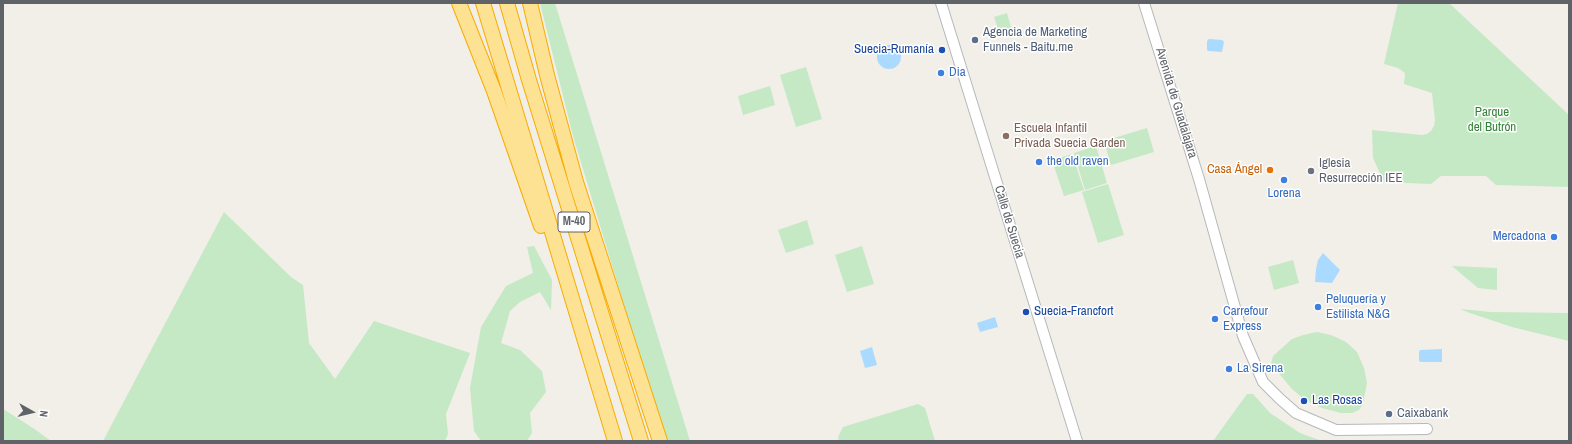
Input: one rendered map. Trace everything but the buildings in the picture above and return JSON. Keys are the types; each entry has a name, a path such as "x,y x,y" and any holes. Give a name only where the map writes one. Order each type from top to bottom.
{"highway":[{"path":"459,3 494,92 530,197 580,326"},
{"name":"M-40","path":"483,3 615,441"},
{"name":"M-40","path":"507,3 529,80 641,441"},
{"path":"530,3 547,75 576,182 660,441"},
{"path":"622,380 649,441"}],"street":[{"name":"Calle de Suecia","path":"940,3 1077,441"},
{"name":"Avenida de Guadalajara","path":"1144,3 1199,178 1243,336 1254,365 1263,382 1278,398 1296,413 1336,430 1427,429"}],"green space":[{"path":"540,3 555,3 690,441 665,441 573,136"},
{"name":"Parque del Butrón","path":"1398,3 1449,3 1569,115 1569,187 1496,185 1486,176 1441,176 1431,184 1384,182 1373,158 1372,130 1422,135 1431,131 1435,120 1432,93 1404,84 1405,73 1398,68 1384,64"},
{"path":"1007,13 1012,31 1000,35 994,17"},
{"path":"806,67 822,119 796,127 780,75"},
{"path":"770,86 775,105 743,115 738,96"},
{"path":"1147,128 1154,152 1111,165 1104,141"},
{"path":"1096,146 1107,183 1085,190 1074,153"},
{"path":"1072,154 1084,190 1064,196 1052,160"},
{"path":"1108,184 1124,235 1098,243 1082,192"},
{"path":"224,212 291,277 303,285 309,343 335,379 374,321 470,353 446,414 448,434 445,441 103,441"},
{"path":"807,220 814,244 786,253 778,230"},
{"path":"534,246 552,280 551,310 540,292 520,302 510,311 501,343 520,350 542,371 546,392 530,413 532,433 527,441 481,441 474,431 470,388 481,327 506,286 533,273 527,247"},
{"path":"862,246 874,284 847,292 835,255"},
{"path":"1293,260 1299,283 1274,290 1268,267"},
{"path":"1452,266 1497,268 1497,290 1478,288"},
{"path":"1460,309 1491,312 1569,313 1569,341 1512,327"},
{"path":"1317,332 1331,335 1346,342 1357,352 1364,368 1367,383 1363,404 1359,410 1352,413 1341,413 1322,408 1305,400 1292,389 1271,364 1273,356 1292,339"},
{"path":"1247,394 1253,394 1270,413 1300,433 1322,441 1213,441"},
{"path":"918,404 925,408 935,441 839,441 838,437 843,427"},
{"path":"3,409 33,428 51,441 3,441"}],"water":[{"path":"1209,39 1222,40 1224,42 1222,52 1207,50 1207,41"},
{"path":"889,45 897,49 901,57 897,65 889,69 881,65 877,57 881,49"},
{"path":"1323,253 1340,270 1332,283 1315,282 1318,260"},
{"path":"995,317 998,327 980,332 977,323"},
{"path":"872,347 877,365 865,368 860,351"},
{"path":"1442,349 1442,362 1419,361 1420,350"}],"place":[{"name":"Agencia de Marketing Funnels - Baitu.me","path":"975,40"},
{"name":"Suecia-Rumanía","path":"942,50"},
{"name":"Dia","path":"941,73"},
{"name":"Escuela Infantil Privada Suecia Garden","path":"1006,136"},
{"name":"the old raven","path":"1039,162"},
{"name":"Casa Ángel","path":"1270,170"},
{"name":"Iglesia Resurrección IEE","path":"1311,171"},
{"name":"Lorena","path":"1284,180"},
{"name":"Mercadona","path":"1554,237"},
{"name":"Peluquería y Estilista N&G","path":"1318,307"},
{"name":"Suecia-Francfort","path":"1026,312"},
{"name":"Carrefour Express","path":"1215,319"},
{"name":"La Sirena","path":"1229,369"},
{"name":"Las Rosas","path":"1304,401"},
{"name":"Caixabank","path":"1389,414"}]}
